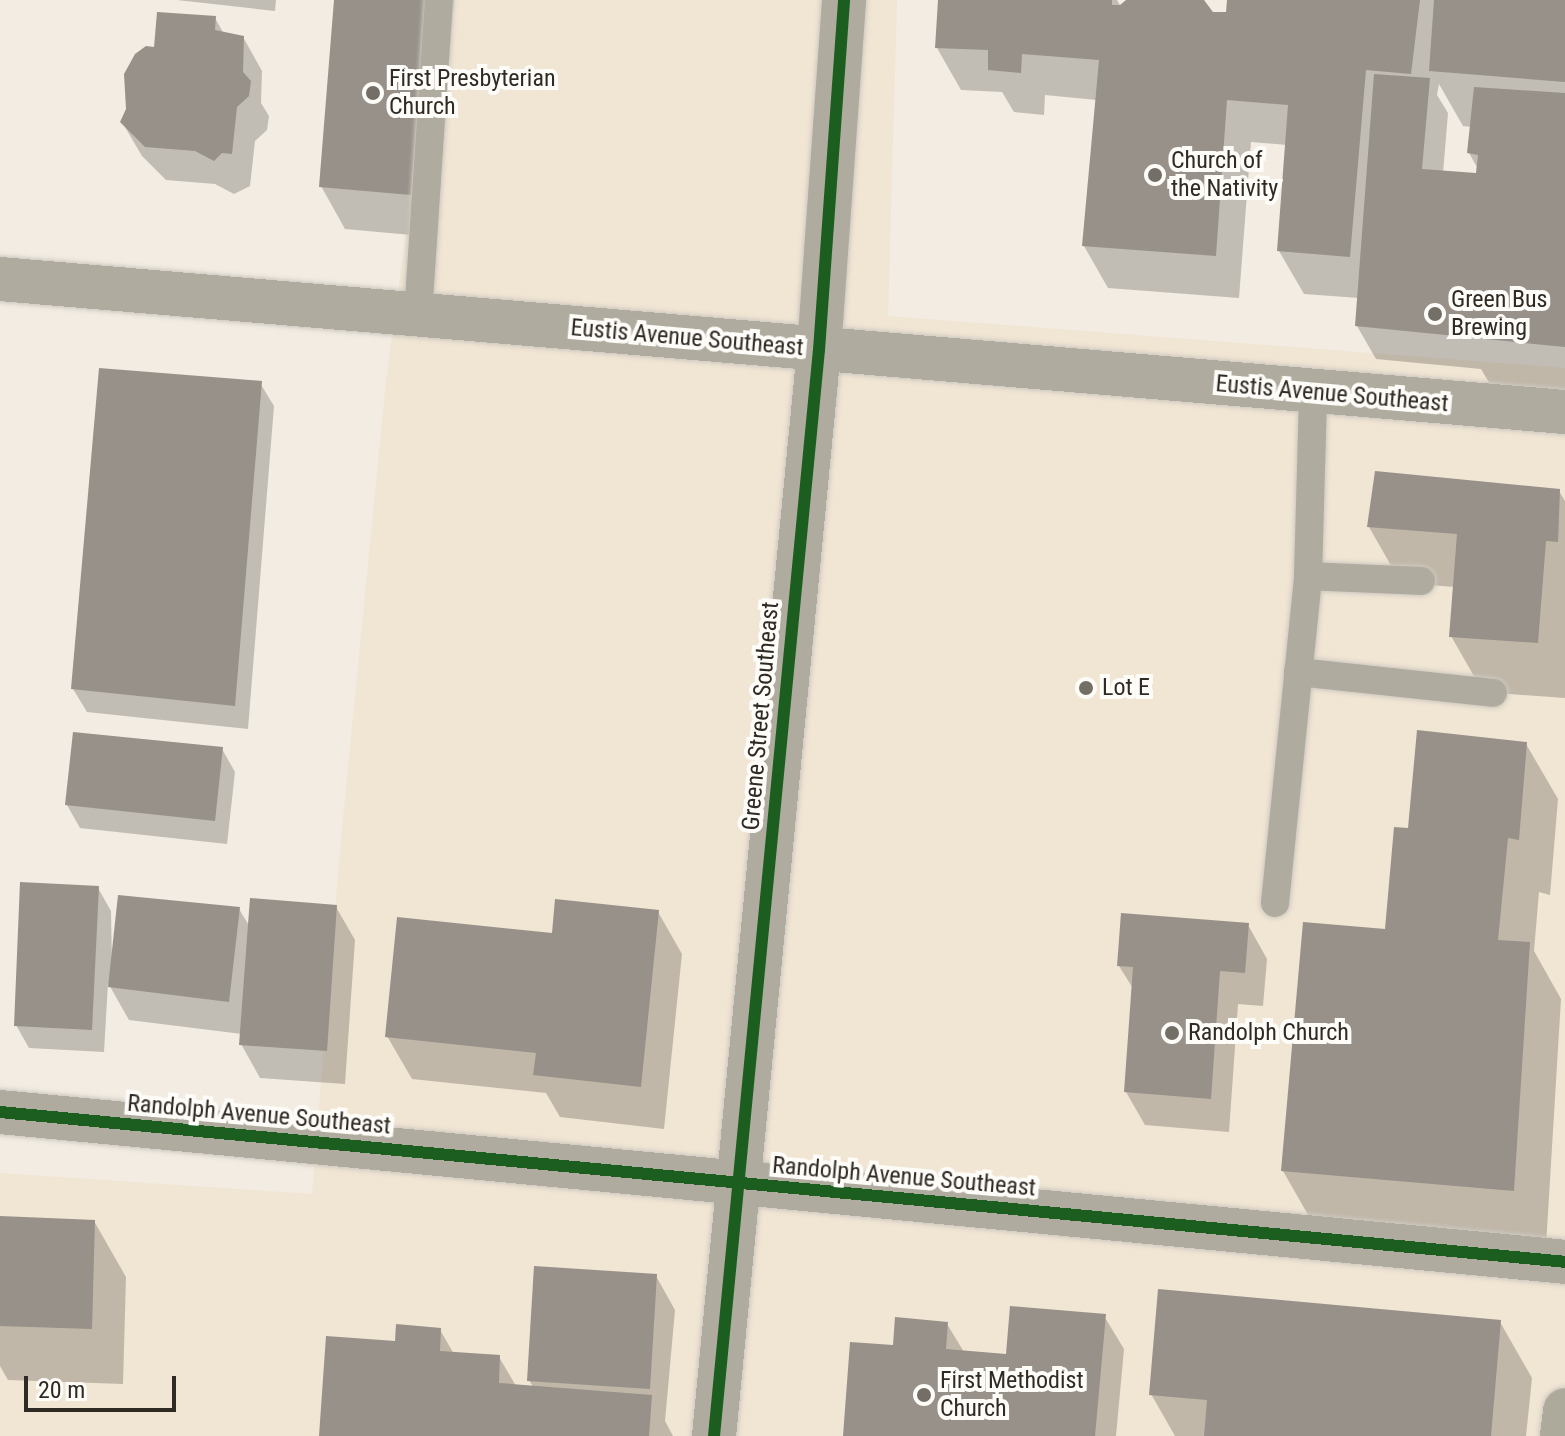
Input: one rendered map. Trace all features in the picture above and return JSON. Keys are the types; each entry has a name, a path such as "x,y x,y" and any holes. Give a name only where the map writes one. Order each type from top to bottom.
{"main road":[{"path":"1562,1436 1565,1410"}],"street":[{"name":"Greene Street Southeast","path":"714,1436 819,350 844,0"},
{"name":"Eustis Avenue Southeast","path":"0,279 1313,394 1565,412"},
{"name":"Randolph Avenue Southeast","path":"0,1112 1565,1262"}],"lane":[{"path":"418,315 439,0"},
{"path":"1275,903 1308,576 1313,394"},
{"path":"1308,576 1421,581"},
{"path":"1298,672 1493,693"}],"shaded area":[{"path":"426,0 897,0 888,316 1565,368 1565,1436 0,1436 0,1173 312,1194 340,849 386,381 411,195"}],"building":[{"name":"First Presbyterian Church","path":"334,0 426,0 411,195 319,187"},
{"name":"Church of the Nativity","path":"938,0 1112,0 1112,5 1120,5 1126,0 1204,0 1213,12 1226,12 1227,0 1420,0 1411,74 1366,70 1350,257 1277,251 1288,105 1227,100 1216,256 1082,246 1099,60 1022,54 1021,73 988,70 988,50 935,48"},
{"path":"1434,0 1565,0 1565,82 1429,71"},
{"path":"157,12 216,16 215,30 244,36 243,72 251,81 249,96 237,107 232,154 222,153 214,161 195,151 145,147 120,122 126,109 124,74 135,54 146,46 154,47"},
{"path":"1374,74 1430,78 1422,169 1476,173 1478,155 1467,153 1474,87 1565,93 1565,347 1355,326"},
{"path":"99,368 262,381 235,706 71,689"},
{"path":"1375,471 1560,489 1558,542 1546,541 1538,643 1449,637 1457,534 1367,527"},
{"path":"1417,730 1527,742 1519,840 1508,838 1498,940 1530,942 1514,1191 1281,1171 1303,922 1385,929 1394,827 1408,828"},
{"path":"73,732 223,747 215,821 65,805"},
{"path":"20,882 99,886 92,1030 14,1026"},
{"path":"118,895 240,907 229,1002 108,987"},
{"path":"250,898 337,905 327,1051 239,1045"},
{"path":"555,899 659,910 641,1087 533,1075 536,1053 385,1037 397,917 552,933"},
{"name":"Randolph Church","path":"1121,913 1249,923 1245,973 1220,971 1211,1099 1124,1092 1133,967 1117,966"},
{"path":"0,1216 95,1220 92,1329 0,1326"},
{"path":"534,1266 657,1274 650,1389 527,1381"},
{"path":"1158,1289 1501,1320 1491,1436 1204,1436 1207,1400 1149,1395"},
{"path":"1010,1306 1106,1314 1095,1436 843,1436 850,1342 893,1345 895,1317 948,1322 946,1349 1006,1354"},
{"path":"396,1324 441,1328 440,1351 500,1355 499,1383 652,1395 649,1436 319,1436 326,1336 395,1341"}],"cycle path":[{"path":"714,1436 819,350 844,0"},
{"path":"0,1112 1565,1262"}],"place":[{"name":"First Presbyterian Church","path":"373,93"},
{"name":"Church of the Nativity","path":"1155,175"},
{"name":"Green Bus Brewing","path":"1435,314"},
{"name":"Lot E","path":"1086,688"},
{"name":"Randolph Church","path":"1172,1033"},
{"name":"First Methodist Church","path":"924,1395"}]}
